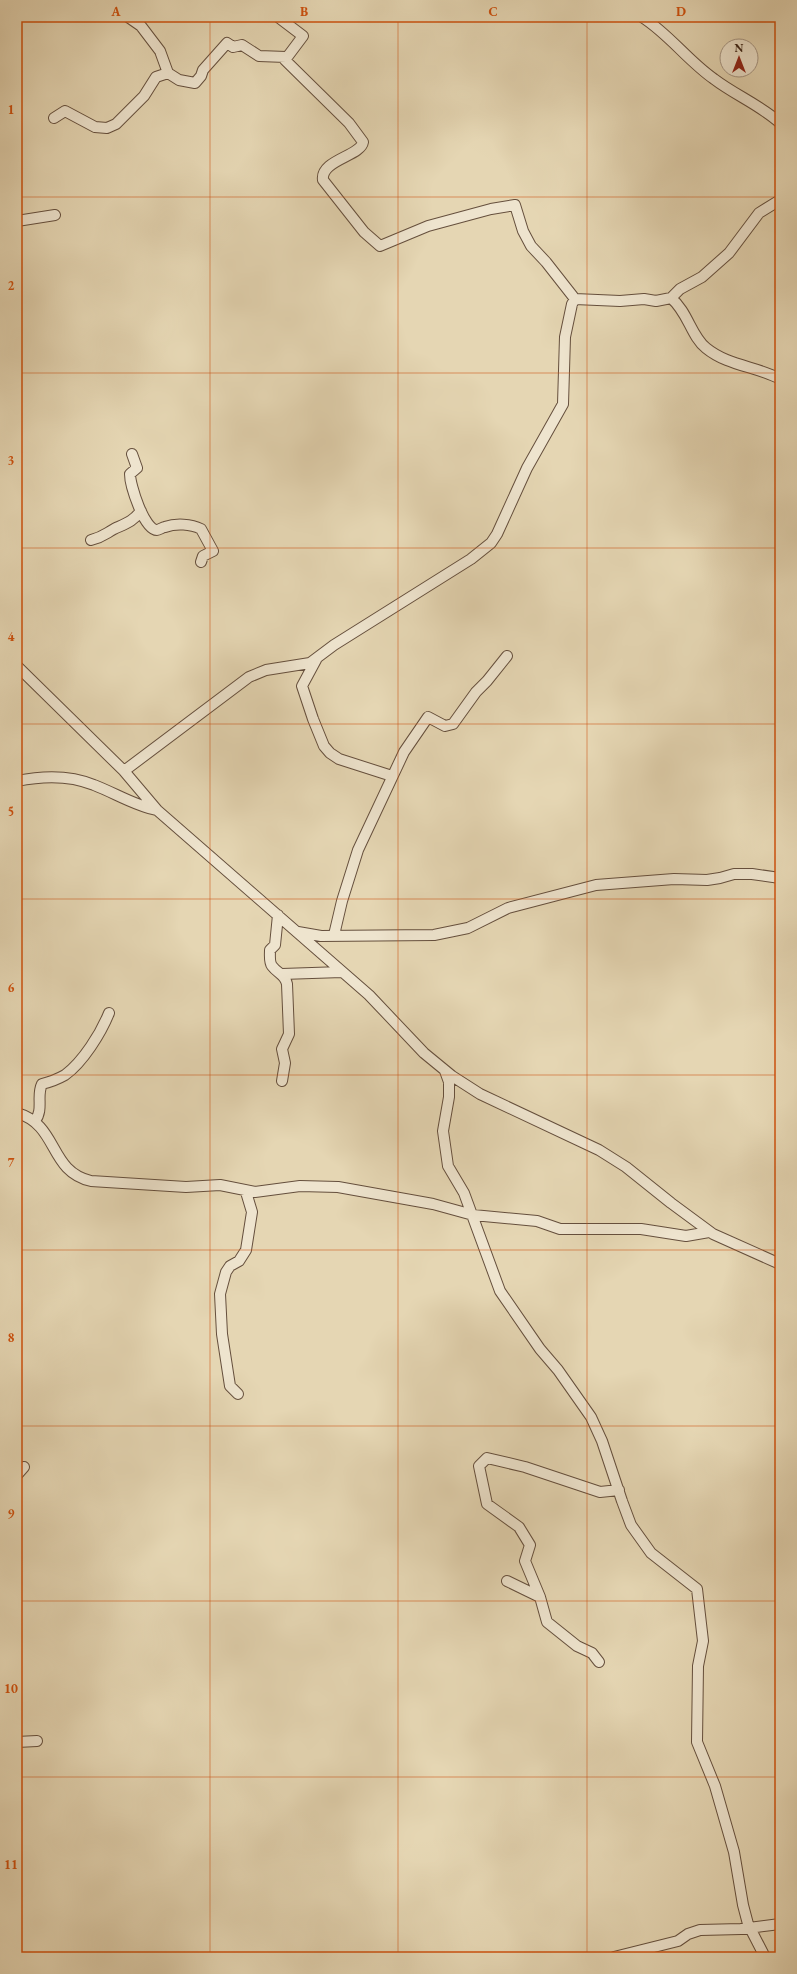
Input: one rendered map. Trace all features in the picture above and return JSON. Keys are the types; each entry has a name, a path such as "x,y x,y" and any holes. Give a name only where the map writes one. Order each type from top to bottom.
{"street":[{"path":"128,17 141,20 141,26 160,51 168,73 179,80 195,83 201,76 203,70 227,43 233,47 242,45 259,56 286,57"},
{"path":"278,17 303,36 286,57"},
{"path":"642,17 668,37 713,79 764,110 780,123"},
{"path":"286,57 287,62 349,123 363,142 360,148 326,168 322,175 323,180 376,244 380,246 428,226 491,209 515,205 523,231 531,246 575,298 620,301 644,299 656,301 670,298 680,289 702,277 729,254 759,213 780,200"},
{"path":"54,118 65,111 95,127 107,128 116,124 124,117 130,108 144,96 156,77 168,73"},
{"path":"17,221 55,215"},
{"path":"124,772 249,677 266,670 310,663 334,645 471,559 491,543 506,515 526,468 563,404 565,337 575,298"},
{"path":"670,298 684,313 705,348 726,361 772,374 780,379"},
{"path":"132,454 137,468 130,474 130,479 141,511 150,528 157,530 178,524 201,529 213,551 203,556 201,562"},
{"path":"91,540 105,536 114,529 125,526 141,511"},
{"path":"325,956 325,946 332,935 355,858 404,752 428,717 445,726 450,726 476,692 507,656"},
{"path":"318,657 302,686 324,746 330,753 339,759 392,776"},
{"path":"17,666 124,772 157,810 325,956 382,1008 424,1053 445,1071 480,1094 599,1150 626,1167 709,1232 736,1246 780,1264"},
{"path":"293,666 302,671 304,683"},
{"path":"17,782 39,778 68,778 83,781 143,806 157,810"},
{"path":"298,932 321,936 434,935 458,931 480,923 502,910 596,885 674,879 707,880 741,874 780,878"},
{"path":"278,915 275,945 270,950 270,962 273,967 286,979 287,984 289,1034 282,1049 285,1063 282,1081"},
{"path":"282,974 342,972"},
{"path":"36,1121 40,1114 40,1088 42,1084 66,1074 79,1061 103,1030 110,1014"},
{"path":"445,1071 450,1082 443,1131 446,1154 451,1174 464,1193 473,1215 500,1291 540,1349 558,1370 591,1417 602,1441 631,1525 651,1553 696,1589 703,1642 698,1666 697,1742 716,1790 734,1852 743,1905 750,1927 759,1942 765,1957"},
{"path":"17,1112 36,1121 50,1139 62,1163 77,1176 83,1179 148,1186 186,1187 220,1185 246,1192 300,1186 338,1187 433,1204 473,1215 518,1218 560,1229 641,1229 658,1230 686,1236 709,1232"},
{"path":"238,1394 230,1386 220,1305 222,1285 226,1272 230,1266 239,1261 246,1250 252,1212 246,1192"},
{"path":"599,1662 592,1654 577,1646 547,1622 540,1597 525,1561 530,1545 519,1527 487,1504 480,1466 487,1458 525,1467 600,1492 619,1490"},
{"path":"507,1581 540,1597"},
{"path":"17,1742 37,1741"},
{"path":"614,1957 678,1941 688,1934 700,1930 780,1924"}]}
